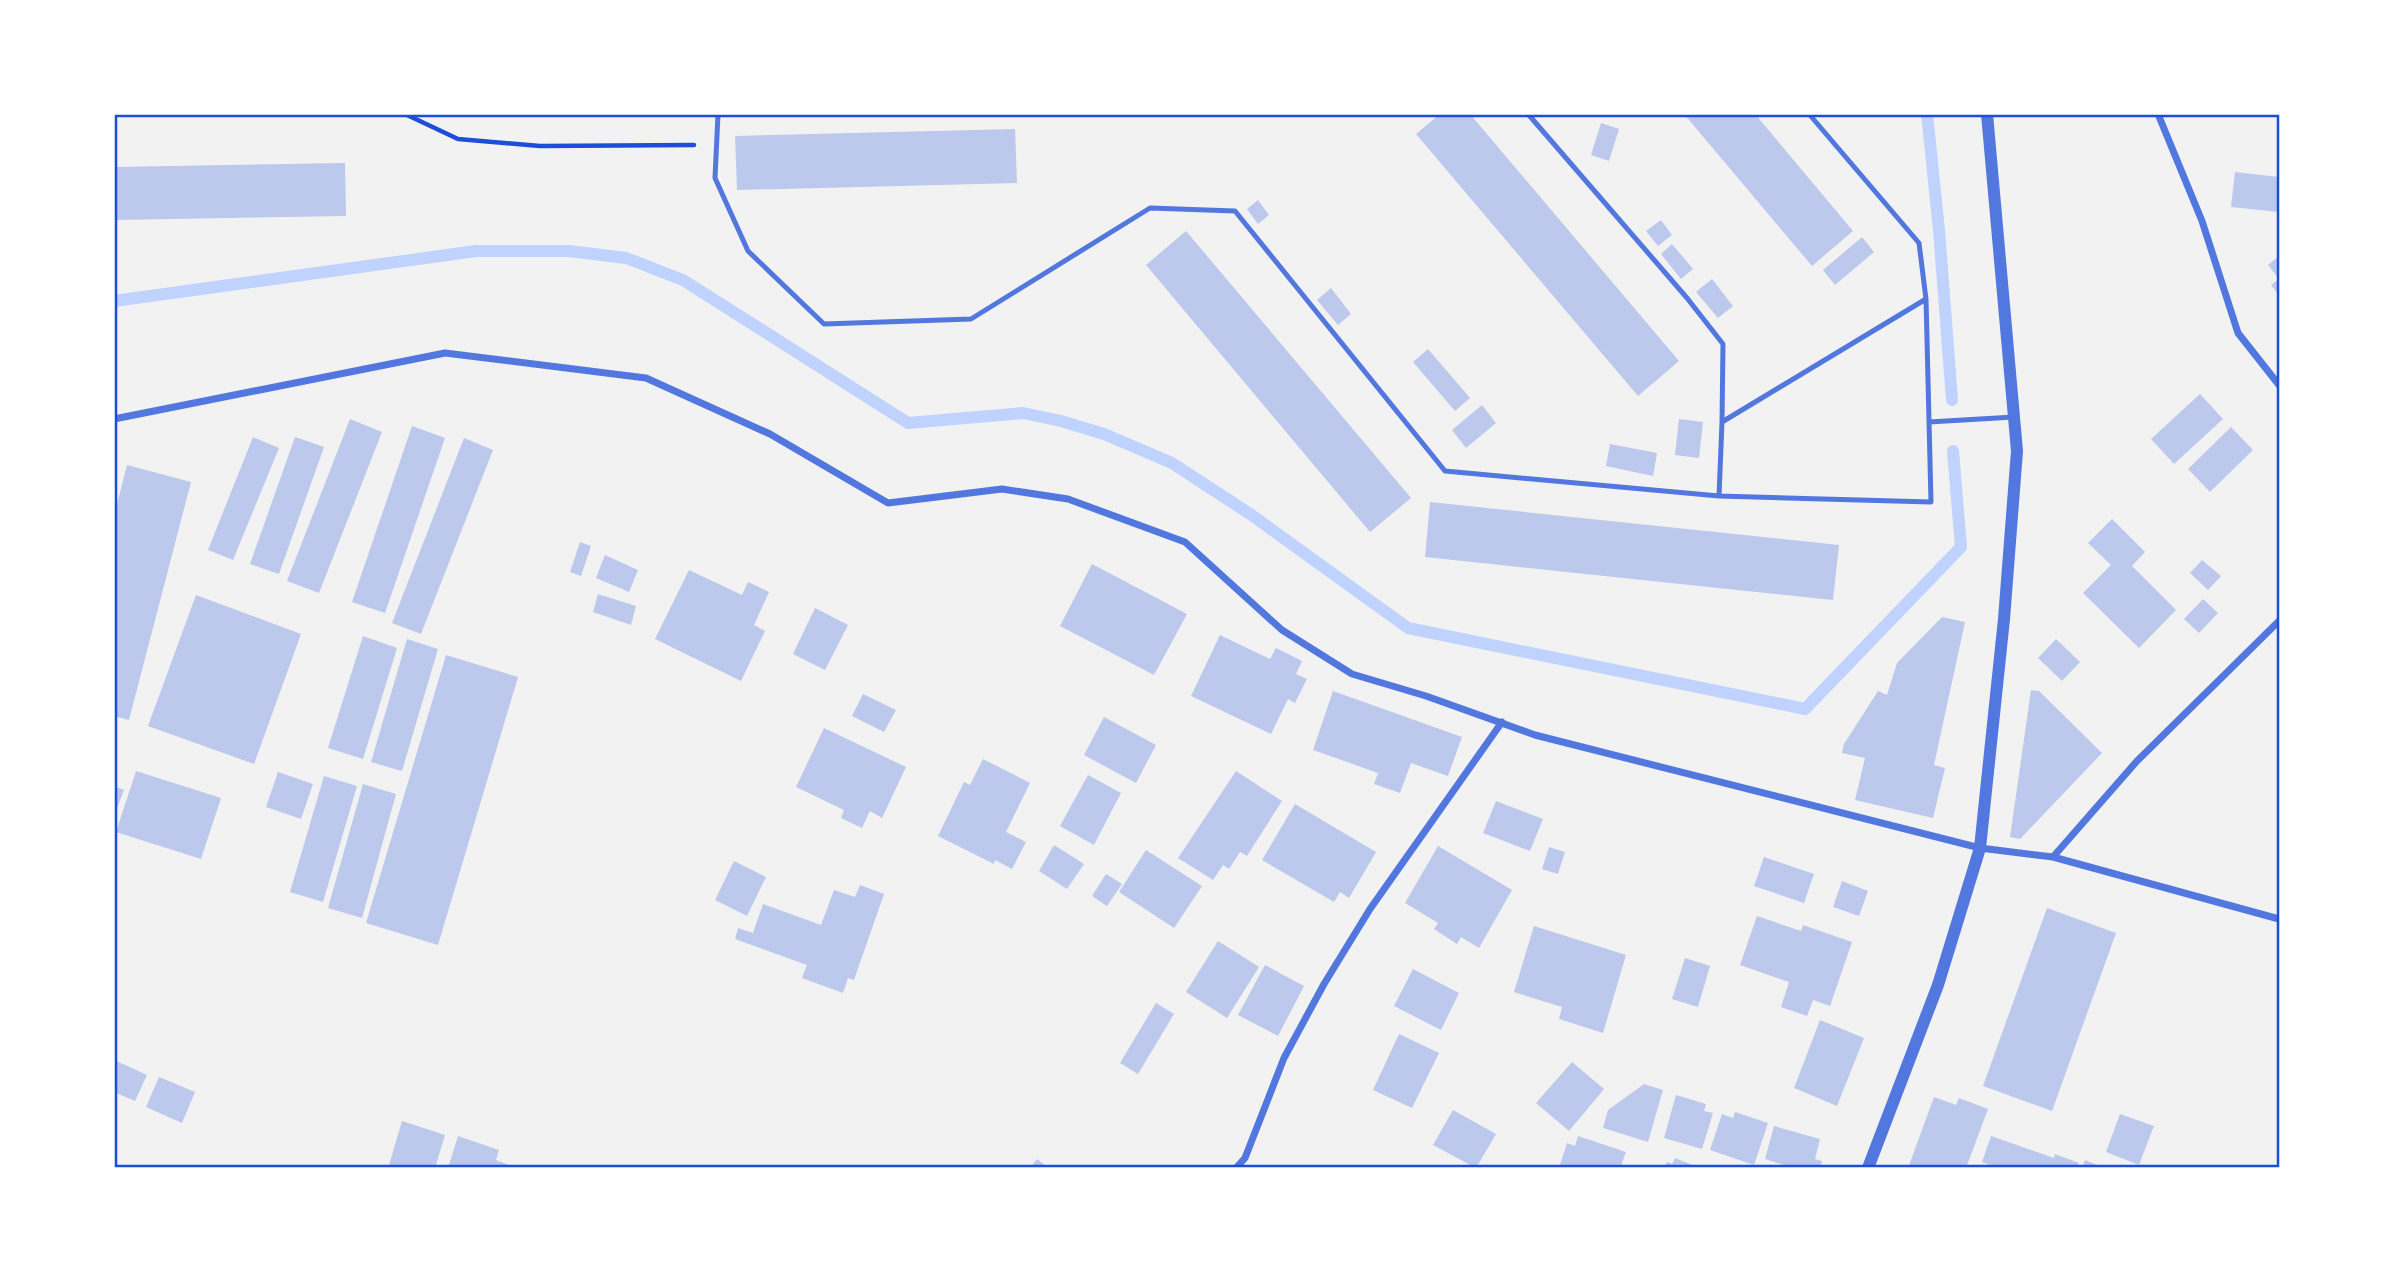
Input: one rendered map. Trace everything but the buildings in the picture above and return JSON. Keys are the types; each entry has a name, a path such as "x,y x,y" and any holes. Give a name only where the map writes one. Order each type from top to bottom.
{"street":[{"path":"1868,1168 1938,985 1980,848 2006,606 2017,451 1987,114"},
{"path":"2158,114 2203,221 2238,333 2279,385"},
{"path":"114,419 445,353 646,378 770,434 888,503 1002,489 1068,499 1185,542 1282,630 1352,674 1426,696 1535,734 1980,848 2053,857 2279,919"},
{"path":"2053,857 2137,761 2279,621"},
{"path":"1236,1168 1245,1158 1284,1058 1324,984 1370,909 1502,723"}],"lane":[{"path":"718,114 715,178 748,251 824,324 971,319 1150,208 1235,211 1445,471 1719,496 1931,502 1926,299 1919,243 1809,114"},
{"path":"1528,114 1687,298 1723,344 1719,496"},
{"path":"1722,422 1926,299"},
{"path":"1929,422 2014,417"}],"path":[{"path":"405,114 458,139 540,146 716,145"}],"waterway":[{"path":"1927,114 1952,400"},
{"path":"114,301 476,251 569,251 626,258 683,280 908,423 1023,413 1104,434 1172,463 1253,516 1408,628 1805,709 1961,547 1953,451"}]}
